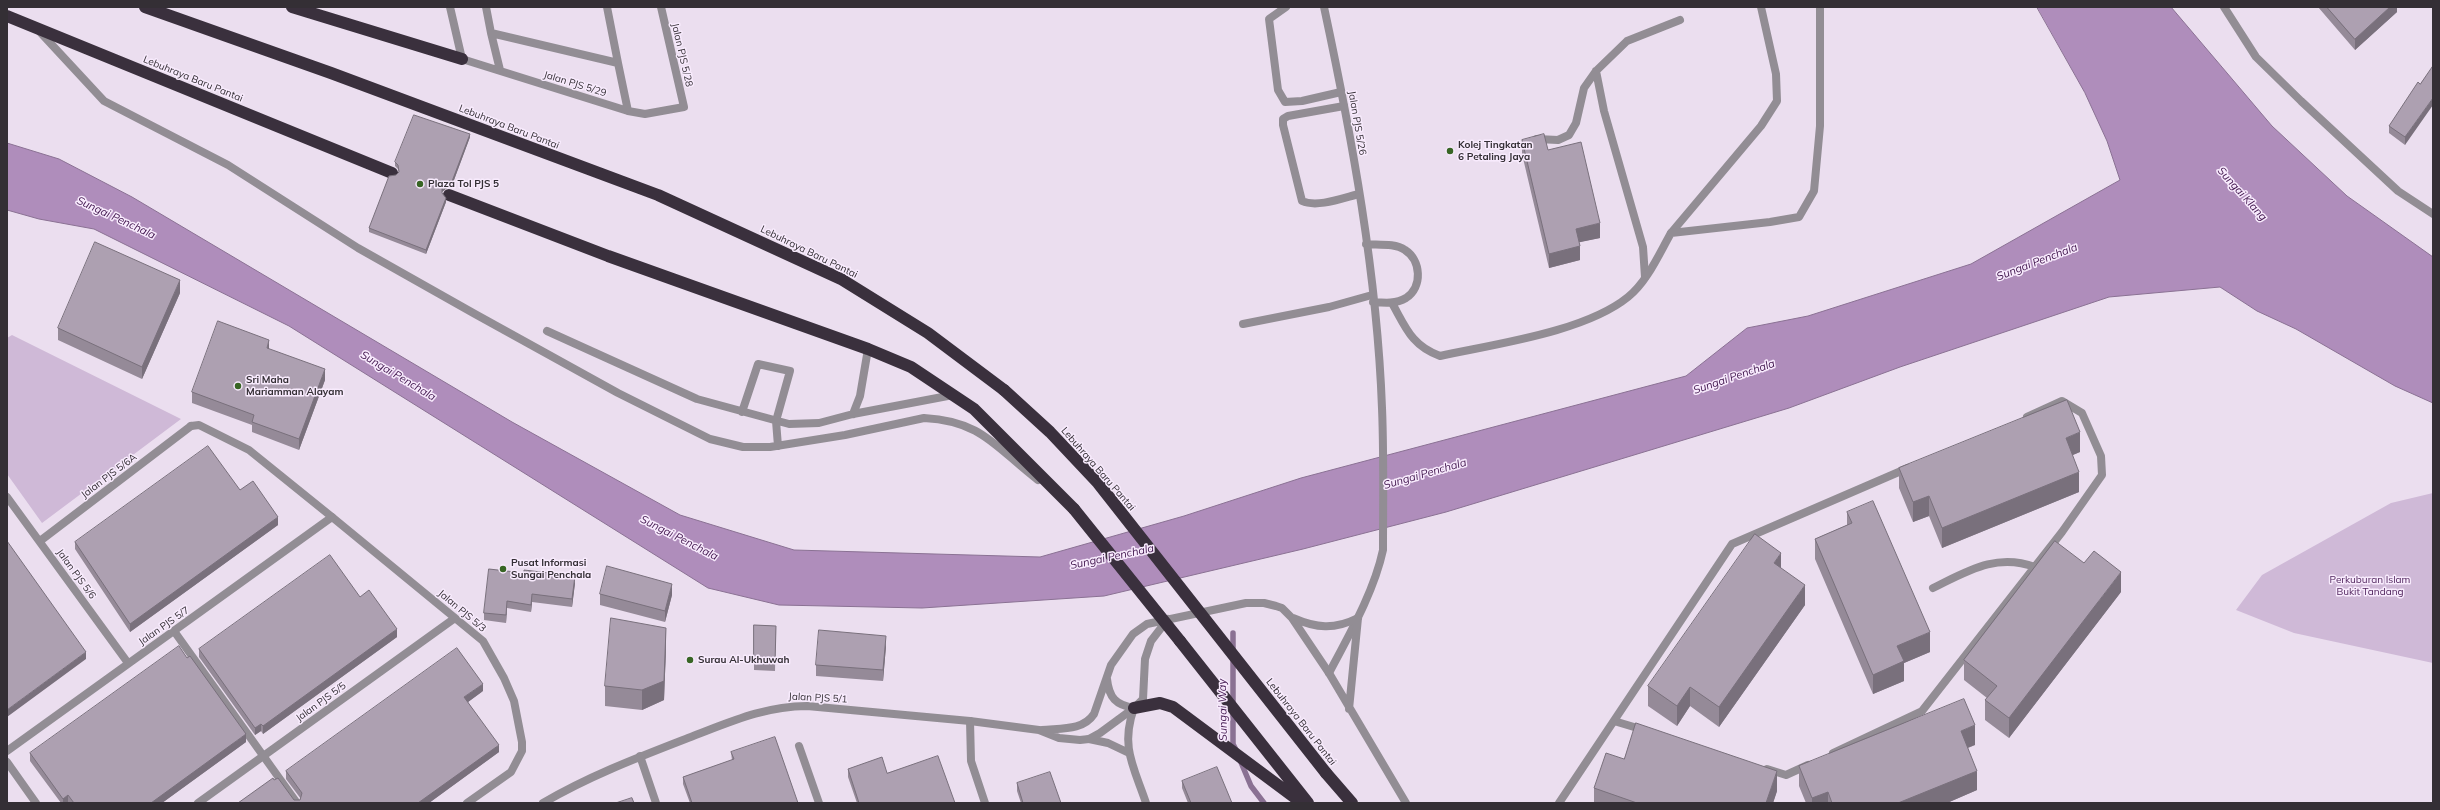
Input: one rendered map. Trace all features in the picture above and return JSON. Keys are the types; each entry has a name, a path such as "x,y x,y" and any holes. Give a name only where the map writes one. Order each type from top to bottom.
{"highway":[{"name":"Lebuhraya Baru Pantai","path":"145,7 339,76 658,195 841,278 928,333 1004,390 1050,432 1098,483 1326,773 1352,803"},
{"path":"292,7 462,59"},
{"name":"Lebuhraya Baru Pantai","path":"7,16 392,173"},
{"path":"449,195 608,256 868,349 911,367 974,409 1070,506 1308,803"},
{"path":"1134,708 1160,703 1173,707 1302,803"}],"street":[{"path":"450,7 462,59"},
{"path":"486,7 500,70"},
{"path":"607,7 628,111"},
{"name":"Jalan PJS 5/28","path":"661,7 684,107"},
{"path":"1286,7 1269,19 1278,90 1286,102 1302,101 1341,92"},
{"name":"Jalan PJS 5/26","path":"1326,7 1359,194 1366,244"},
{"path":"1392,303 1408,333 1424,350 1440,356 1555,330 1588,320 1630,296 1645,277 1671,234 1761,126 1777,101 1776,74 1761,7"},
{"path":"1671,234 1799,217 1814,191 1820,126 1820,7"},
{"path":"2224,7 2256,57 2300,101 2398,191 2433,214"},
{"path":"1537,139 1558,140 1569,135 1576,122 1584,88 1596,71 1627,41 1680,20"},
{"path":"37,28 104,101 228,165 365,252 618,393 710,439 743,447 778,446 845,436 924,418 959,422 983,433 1020,466 1070,506"},
{"path":"491,33 618,63"},
{"name":"Jalan PJS 5/29","path":"462,59 628,111 645,114 684,107"},
{"path":"1596,71 1604,111 1643,247 1645,277"},
{"path":"1344,106 1288,116 1283,119 1282,125 1302,201 1306,203 1333,200 1359,194"},
{"path":"1243,324 1373,299 1392,303 1407,297 1413,291 1417,283 1416,264 1405,250 1397,246 1366,244 1373,299 1382,407 1383,550 1376,575 1358,618 1329,673"},
{"path":"547,331 697,400 789,424 819,423 853,414 953,395"},
{"path":"853,414 860,396 868,349"},
{"path":"742,412 758,364 790,371 776,421 778,446"},
{"path":"1756,766 1786,775 1922,711 2035,566 2102,475 2101,456 2082,413 2062,401 2018,420"},
{"name":"Jalan PJS 5/3","path":"191,426 200,425 249,450 483,641 504,678 514,701 522,742 522,751 511,772 467,803"},
{"name":"Jalan PJS 5/6A","path":"40,542 191,426"},
{"path":"1559,803 1732,544 1915,465"},
{"name":"Jalan PJS 5/6","path":"7,497 128,663"},
{"name":"Jalan PJS 5/7","path":"7,751 332,517"},
{"path":"1933,588 1990,562 2020,562 2035,566"},
{"name":"Jalan PJS 5/1","path":"544,803 563,791 640,756 758,711 784,706 807,706 970,721 1039,730 1074,727 1090,720 1094,714 1111,665 1133,634 1147,624 1246,603 1264,603 1282,608 1292,618"},
{"name":"Jalan PJS 5/5","path":"198,803 455,618"},
{"path":"1292,618 1312,626 1345,624 1358,618"},
{"path":"1292,618 1329,673 1348,709 1406,803"},
{"path":"1348,709 1358,618"},
{"path":"1089,739 1134,708 1144,699 1145,659 1151,641 1168,619"},
{"path":"174,631 297,803"},
{"path":"1106,676 1108,690 1117,704 1134,708"},
{"path":"1134,708 1127,732 1129,753 1146,803"},
{"path":"970,721 971,761 985,803"},
{"path":"1614,721 1651,733"},
{"name":"Jalan PJS 5/1","path":"1039,730 1059,738 1089,739 1108,743 1129,753"},
{"path":"799,746 819,803"},
{"path":"640,756 656,803"},
{"path":"7,762 36,803"}],"green space":[{"path":"12,335 181,419 42,523 7,474 7,338"},
{"name":"Perkuburan Islam Bukit Tandang","path":"2433,493 2433,663 2294,633 2236,610 2262,575 2391,503"}],"water":[{"path":"2037,7 2171,7 2272,126 2347,196 2433,257 2433,403 2395,386 2296,329 2257,311 2220,287 2109,297 1900,367 1789,408 1446,512 1303,549 1104,596 922,608 779,605 708,588 289,326 94,229 39,219 7,210 7,143 59,159 132,197 512,422 680,515 794,550 1040,557 1184,516 1301,478 1686,376 1747,328 1808,316 1971,264 2120,180 2107,141 2085,93"}],"building":[{"path":"2327,7 2390,7 2355,39"},
{"path":"2433,66 2433,98 2405,137 2389,126 2418,82 2420,84"},
{"name":"Plaza Tol PJS 5","path":"414,115 470,134 451,184 447,184 442,188 442,193 446,198 426,250 369,228 389,176 396,175 399,172 398,165 395,162"},
{"path":"1544,134 1548,150 1581,142 1600,223 1576,229 1580,246 1549,254 1522,140"},
{"path":"95,242 180,280 142,367 58,328"},
{"path":"218,321 269,340 267,348 325,369 299,439 252,422 254,415 192,392"},
{"path":"2067,400 2080,432 2066,438 2079,472 1942,528 1929,496 1913,502 1899,468"},
{"path":"208,446 240,490 253,481 278,517 130,624 75,542"},
{"path":"1873,501 1930,632 1897,646 1904,661 1873,675 1815,539 1852,523 1847,512"},
{"path":"1755,534 1781,553 1774,563 1805,585 1719,707 1690,687 1677,706 1648,686"},
{"path":"7,541 86,652 7,710"},
{"path":"2055,541 2084,563 2094,551 2121,572 2009,718 1985,700 1997,686 1964,660"},
{"path":"330,555 360,597 369,590 397,629 263,726 261,724 255,728 199,649"},
{"path":"607,566 672,584 665,611 600,594"},
{"path":"489,569 524,573 524,570 575,576 572,599 532,594 531,605 507,601 506,615 484,613"},
{"path":"611,618 666,628 664,681 642,690 605,686"},
{"path":"754,625 776,626 775,663 754,663"},
{"path":"819,630 886,636 883,670 816,665"},
{"path":"179,646 187,658 190,656 246,734 151,803 74,803 68,795 63,799 30,753"},
{"path":"457,648 483,684 464,697 499,745 418,803 238,803 273,778 274,780 278,778 294,800 300,800 302,793 286,771"},
{"path":"1964,699 1975,725 1961,731 1977,771 1898,803 1832,803 1828,792 1812,798 1799,766"},
{"path":"1636,723 1777,771 1766,803 1637,803 1594,788 1606,753 1624,759"},
{"path":"775,737 798,803 692,803 683,777 734,759 731,752"},
{"path":"938,756 955,803 859,803 848,769 882,757 887,773"},
{"path":"1217,767 1232,803 1191,803 1182,781"},
{"path":"1050,772 1061,803 1023,803 1017,783"},
{"path":"632,798 634,803 616,803"}],"waterway":[{"name":"Sungai Way","path":"1233,633 1233,744 1236,750"},
{"name":"Sungai Way","path":"1240,760 1251,786 1264,803"}],"place":[{"name":"Kolej Tingkatan 6 Petaling Jaya","path":"1450,151"},
{"name":"Plaza Tol PJS 5","path":"420,184"},
{"name":"Sri Maha Mariamman Alayam","path":"238,386"},
{"name":"Pusat Informasi Sungai Penchala","path":"503,569"},
{"name":"Surau Al-Ukhuwah","path":"690,660"}],"water label":[{"name":"Sungai Klang","path":"2242,194"},
{"name":"Sungai Penchala","path":"116,218"},
{"name":"Sungai Penchala","path":"2037,262"},
{"name":"Sungai Penchala","path":"398,376"},
{"name":"Sungai Penchala","path":"1734,377"},
{"name":"Sungai Penchala","path":"1425,474"},
{"name":"Sungai Penchala","path":"679,538"},
{"name":"Sungai Penchala","path":"1112,557"}]}
